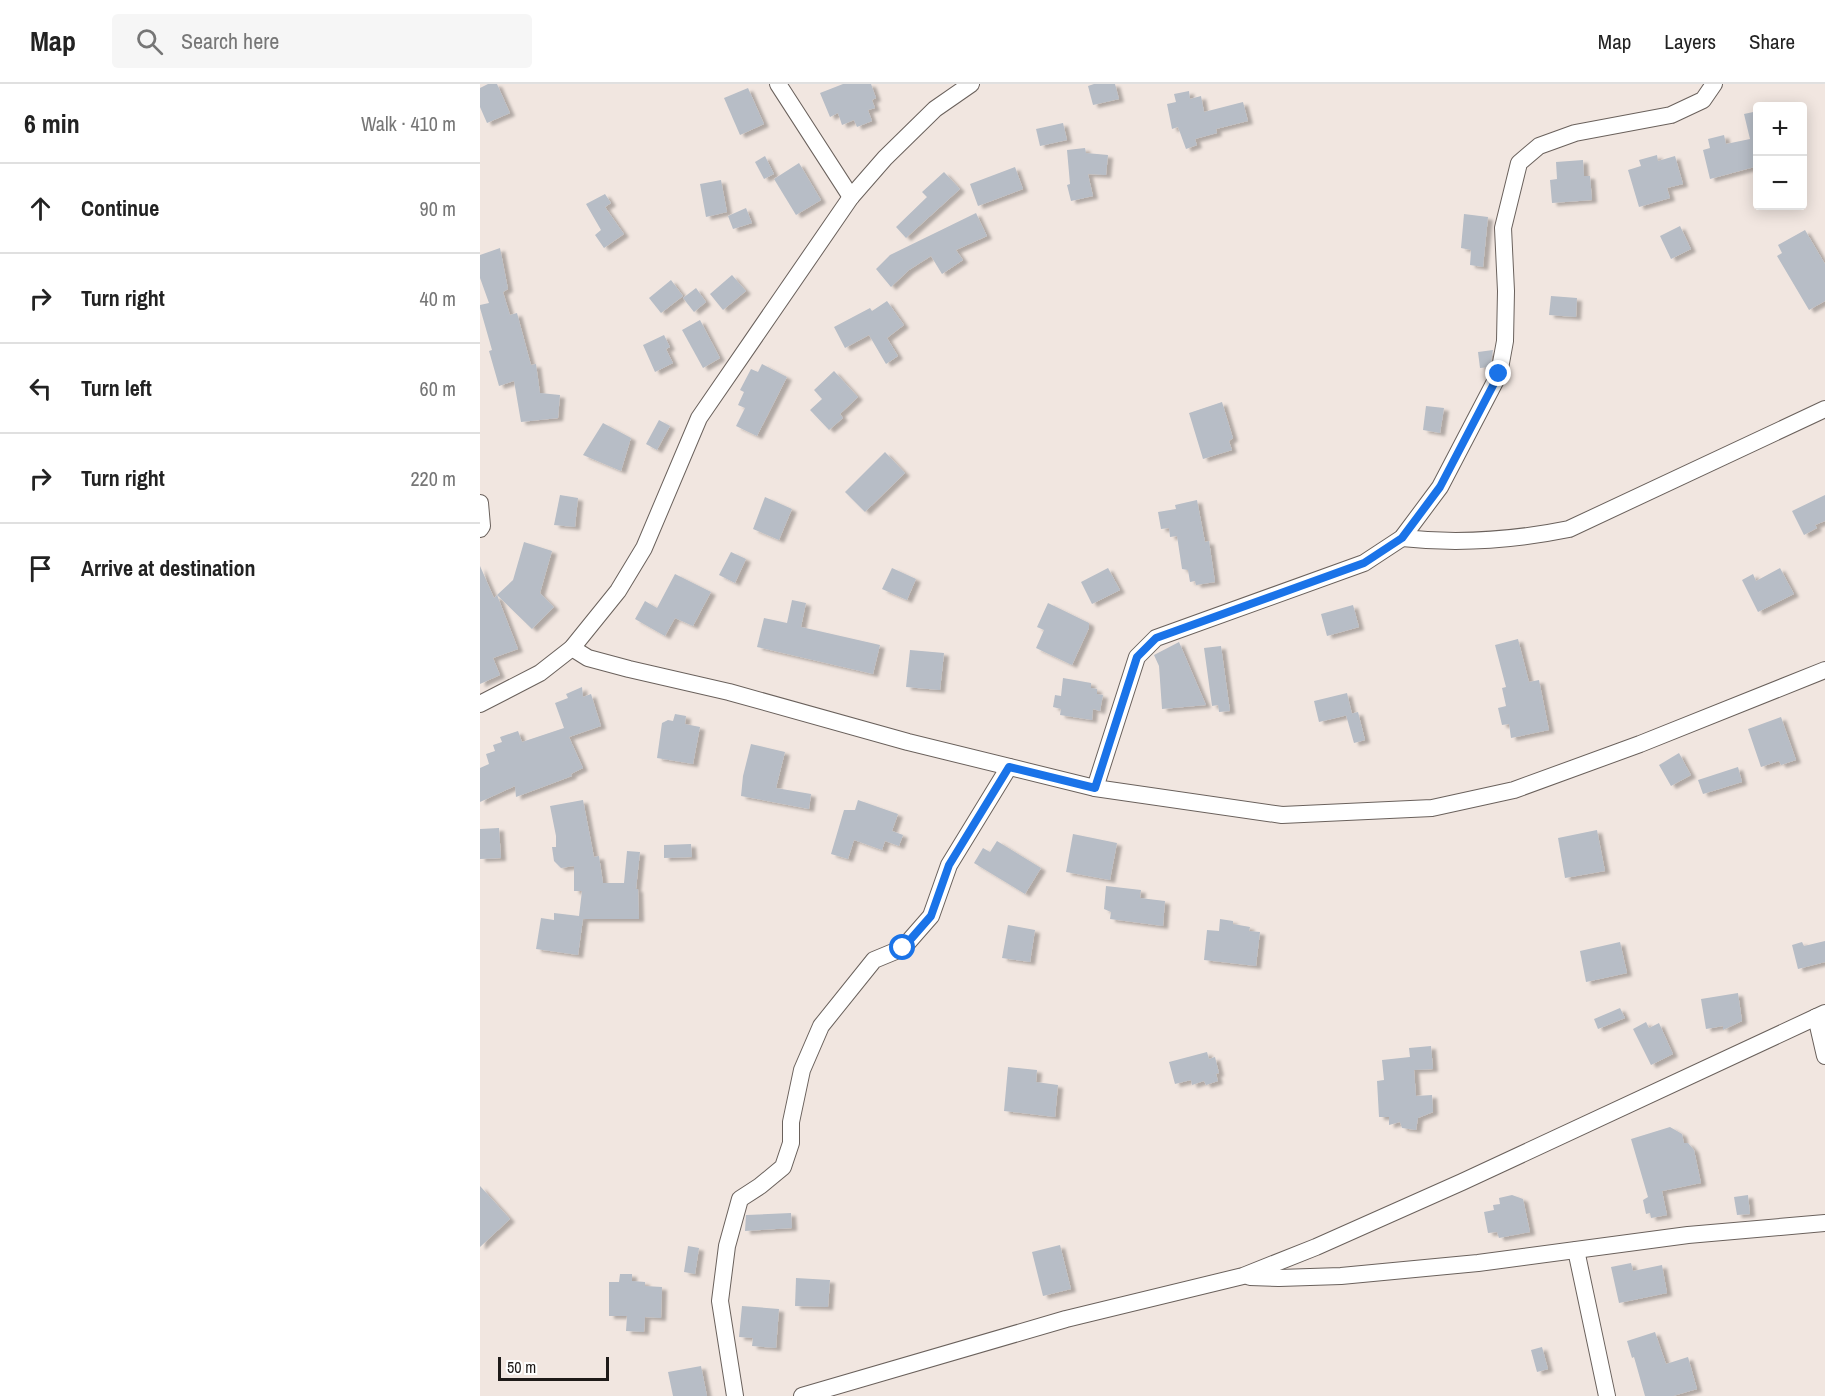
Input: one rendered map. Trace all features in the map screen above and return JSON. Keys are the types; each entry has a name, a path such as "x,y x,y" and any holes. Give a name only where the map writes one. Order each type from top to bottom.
{"street":[{"path":"778,84 851,197"},
{"path":"480,704 540,673 572,648 618,591 644,548 699,418 851,197 885,158 935,109 971,84"},
{"path":"1095,788 1137,657 1156,638 1364,563 1402,538 1440,487 1499,374 1505,341 1506,291 1503,228 1519,163 1539,146 1575,133 1671,115 1702,100 1714,84"},
{"path":"1402,538 1436,542 1535,536 1569,530 1825,409"},
{"path":"480,503 482,526 480,529"},
{"path":"572,648 588,658 729,692 908,742 1095,788 1282,815 1432,808 1514,790 1641,744 1825,670"},
{"path":"735,1396 720,1301 727,1246 740,1199 783,1167 790,1143 791,1122 802,1070 821,1026 874,960 903,948 931,916 949,865 1009,767"},
{"path":"802,1396 1066,1319 1243,1276 1327,1242 1462,1182 1820,1015 1825,1056"},
{"path":"1243,1276 1279,1278 1352,1275 1478,1263 1688,1235 1825,1223"},
{"path":"1576,1250 1607,1396"}],"building":[{"path":"488,84 497,84 510,113 487,123 480,107 480,88"},
{"path":"843,84 871,84 876,98 872,100 875,108 868,110 872,121 857,127 854,120 842,125 838,113 830,117 820,93"},
{"path":"1115,84 1119,99 1093,105 1088,86"},
{"path":"748,88 764,124 740,135 724,98"},
{"path":"1189,91 1190,99 1201,96 1204,112 1243,102 1248,121 1216,129 1217,133 1195,139 1197,145 1186,149 1178,127 1172,129 1167,104 1176,102 1174,94"},
{"path":"1753,112 1753,167 1710,179 1703,150 1710,148 1708,139 1724,135 1726,144 1750,139 1744,114"},
{"path":"1063,123 1067,140 1040,146 1036,129"},
{"path":"1085,148 1086,153 1108,155 1106,175 1088,174 1093,196 1071,201 1067,185 1070,184 1067,150"},
{"path":"1657,155 1658,161 1675,156 1683,184 1667,188 1670,198 1639,207 1628,170 1641,166 1639,160"},
{"path":"765,156 774,174 764,179 755,162"},
{"path":"1583,160 1584,176 1590,176 1592,200 1552,203 1550,180 1557,179 1556,162"},
{"path":"799,163 821,200 796,215 774,179"},
{"path":"1015,167 1023,189 978,206 970,184"},
{"path":"944,172 960,189 906,238 896,227 927,197 922,192"},
{"path":"721,180 727,212 706,217 700,184"},
{"path":"605,194 611,203 605,207 624,234 604,248 595,235 601,230 586,204"},
{"path":"746,208 752,223 733,229 728,216"},
{"path":"976,213 987,236 956,250 963,260 942,274 931,256 909,270 891,287 876,269 890,255"},
{"path":"1464,214 1488,217 1483,267 1470,265 1471,250 1461,248"},
{"path":"1680,226 1691,249 1671,259 1660,236"},
{"path":"1805,230 1825,264 1825,301 1809,310 1777,256 1782,253 1778,245"},
{"path":"500,248 508,289 503,292 510,315 517,313 531,365 536,364 540,393 560,395 558,418 521,422 514,381 499,386 480,308 480,305 489,303 480,278 480,255"},
{"path":"732,275 746,291 723,310 710,294"},
{"path":"671,280 683,296 661,313 649,298"},
{"path":"696,288 706,302 694,312 683,298"},
{"path":"1551,296 1577,298 1576,317 1549,315"},
{"path":"887,301 904,325 887,338 898,356 886,364 869,335 845,348 834,327 870,308 872,311"},
{"path":"700,320 720,358 703,368 682,330"},
{"path":"664,335 670,347 666,349 673,363 655,372 643,345"},
{"path":"1493,350 1490,367 1480,368 1478,352"},
{"path":"762,364 787,377 757,436 736,426 745,408 738,405 744,392 740,390 751,369 758,372"},
{"path":"834,371 858,397 840,414 843,418 829,430 810,410 822,399 814,390"},
{"path":"1222,402 1233,438 1229,441 1232,450 1203,459 1189,413"},
{"path":"1426,406 1444,408 1440,433 1423,430"},
{"path":"659,420 670,426 657,450 646,444"},
{"path":"603,423 631,438 621,471 583,455"},
{"path":"885,452 905,473 865,512 845,492"},
{"path":"560,495 578,498 575,527 554,525"},
{"path":"1825,495 1825,521 1815,525 1817,528 1804,535 1792,511"},
{"path":"765,497 792,509 779,540 753,529"},
{"path":"1197,500 1205,542 1209,541 1215,582 1196,585 1195,581 1190,582 1188,570 1182,569 1177,536 1170,537 1169,528 1161,529 1158,512 1176,509 1175,505"},
{"path":"524,542 552,551 540,593 554,607 532,629 497,595 513,580"},
{"path":"731,552 746,559 735,583 719,575"},
{"path":"480,566 494,598 497,595 518,649 493,658 500,675 480,684"},
{"path":"892,568 916,579 907,600 882,589"},
{"path":"1108,568 1120,590 1092,604 1081,582"},
{"path":"1780,568 1794,594 1758,612 1742,580 1753,574 1756,581"},
{"path":"675,574 711,592 693,626 675,618 665,636 635,619 645,601 657,608"},
{"path":"792,600 806,603 801,627 880,645 873,674 757,647 764,618 787,623"},
{"path":"1048,603 1089,623 1089,628 1072,665 1036,648 1044,630 1037,627"},
{"path":"1353,605 1359,627 1327,636 1321,614"},
{"path":"1518,639 1529,682 1539,680 1549,730 1511,738 1509,724 1502,725 1498,708 1506,706 1502,688 1506,687 1495,645"},
{"path":"1179,642 1206,705 1162,709 1159,666 1154,655"},
{"path":"1221,646 1230,711 1219,712 1218,705 1212,706 1204,648"},
{"path":"910,650 944,653 940,690 906,687"},
{"path":"1063,678 1091,683 1091,688 1097,689 1097,694 1103,695 1100,711 1093,709 1092,720 1060,715 1061,709 1053,707 1055,695 1061,696"},
{"path":"582,687 583,697 591,694 601,726 569,737 583,768 571,774 572,776 516,797 515,786 480,802 480,768 489,764 486,754 495,751 493,745 502,742 500,737 518,731 522,742 564,728 555,703 568,698 566,694"},
{"path":"1347,693 1352,714 1319,722 1314,701"},
{"path":"1358,712 1365,740 1354,743 1346,715"},
{"path":"675,714 686,716 685,724 700,727 693,764 657,758 662,723 668,720 673,721"},
{"path":"1781,717 1796,760 1781,765 1779,761 1761,767 1748,729"},
{"path":"751,744 785,752 776,788 811,794 809,809 741,796 743,776"},
{"path":"1679,753 1691,775 1671,786 1659,765"},
{"path":"1738,767 1742,782 1703,794 1698,780"},
{"path":"583,800 594,857 599,856 603,883 624,883 627,851 640,852 636,889 638,889 639,919 583,919 578,955 536,949 541,918 554,920 554,913 579,916 582,891 574,891 574,866 561,868 554,861 552,847 556,847 556,836 550,806"},
{"path":"858,800 898,814 892,831 903,835 899,846 885,841 882,850 854,840 848,859 831,854 844,810 855,810"},
{"path":"499,828 501,858 480,859 480,829"},
{"path":"1597,830 1605,871 1565,878 1558,838"},
{"path":"1073,834 1117,843 1110,880 1066,872"},
{"path":"997,841 1041,868 1025,894 974,863 983,848 990,852"},
{"path":"691,844 692,857 664,858 664,845"},
{"path":"1106,886 1141,890 1140,898 1165,901 1163,926 1110,919 1111,912 1104,909"},
{"path":"1220,919 1250,927 1249,931 1260,932 1256,966 1204,960 1207,930 1219,931"},
{"path":"1008,925 1035,930 1030,962 1002,958"},
{"path":"1825,941 1825,962 1798,969 1792,945 1802,942 1804,946"},
{"path":"1620,942 1627,973 1586,982 1580,951"},
{"path":"1738,993 1742,1021 1723,1030 1723,1026 1706,1029 1701,999"},
{"path":"1620,1008 1625,1018 1598,1029 1594,1019"},
{"path":"1646,1022 1649,1028 1659,1023 1673,1054 1651,1065 1633,1029"},
{"path":"1431,1046 1433,1069 1414,1070 1416,1096 1432,1095 1433,1112 1418,1118 1416,1130 1402,1128 1400,1122 1389,1125 1389,1117 1379,1117 1377,1081 1384,1080 1382,1060 1410,1057 1409,1048"},
{"path":"1207,1052 1209,1059 1215,1057 1219,1073 1216,1074 1218,1081 1206,1085 1204,1081 1192,1085 1191,1080 1175,1084 1169,1062"},
{"path":"1008,1067 1037,1070 1036,1082 1058,1085 1055,1117 1004,1111"},
{"path":"1670,1127 1682,1134 1684,1143 1688,1143 1694,1150 1701,1183 1662,1191 1667,1215 1651,1218 1650,1213 1646,1214 1643,1200 1648,1197 1631,1139"},
{"path":"480,1186 510,1219 480,1247"},
{"path":"1512,1195 1523,1199 1530,1232 1499,1238 1497,1232 1488,1233 1484,1212 1494,1210 1493,1205 1500,1204 1499,1198"},
{"path":"1748,1195 1750,1214 1737,1215 1734,1197"},
{"path":"791,1213 792,1228 745,1231 746,1215"},
{"path":"1060,1245 1071,1289 1043,1296 1032,1252"},
{"path":"688,1246 699,1248 695,1274 684,1272"},
{"path":"1631,1263 1633,1271 1662,1265 1667,1293 1619,1303 1611,1267"},
{"path":"620,1274 632,1274 632,1281 645,1282 645,1286 662,1287 661,1318 645,1317 644,1332 626,1331 627,1316 609,1316 609,1282 619,1282"},
{"path":"796,1278 830,1280 828,1307 795,1306"},
{"path":"742,1306 779,1309 776,1348 752,1346 753,1338 739,1337"},
{"path":"1655,1332 1666,1364 1688,1357 1697,1389 1673,1396 1645,1396 1627,1341"},
{"path":"1542,1347 1548,1369 1537,1372 1531,1350"},
{"path":"701,1366 707,1396 673,1396 668,1372"}],"route":[{"path":"903,948 931,916 949,865 1009,767 1095,788 1137,657 1156,638 1364,563 1402,538 1440,487 1499,374"}]}
